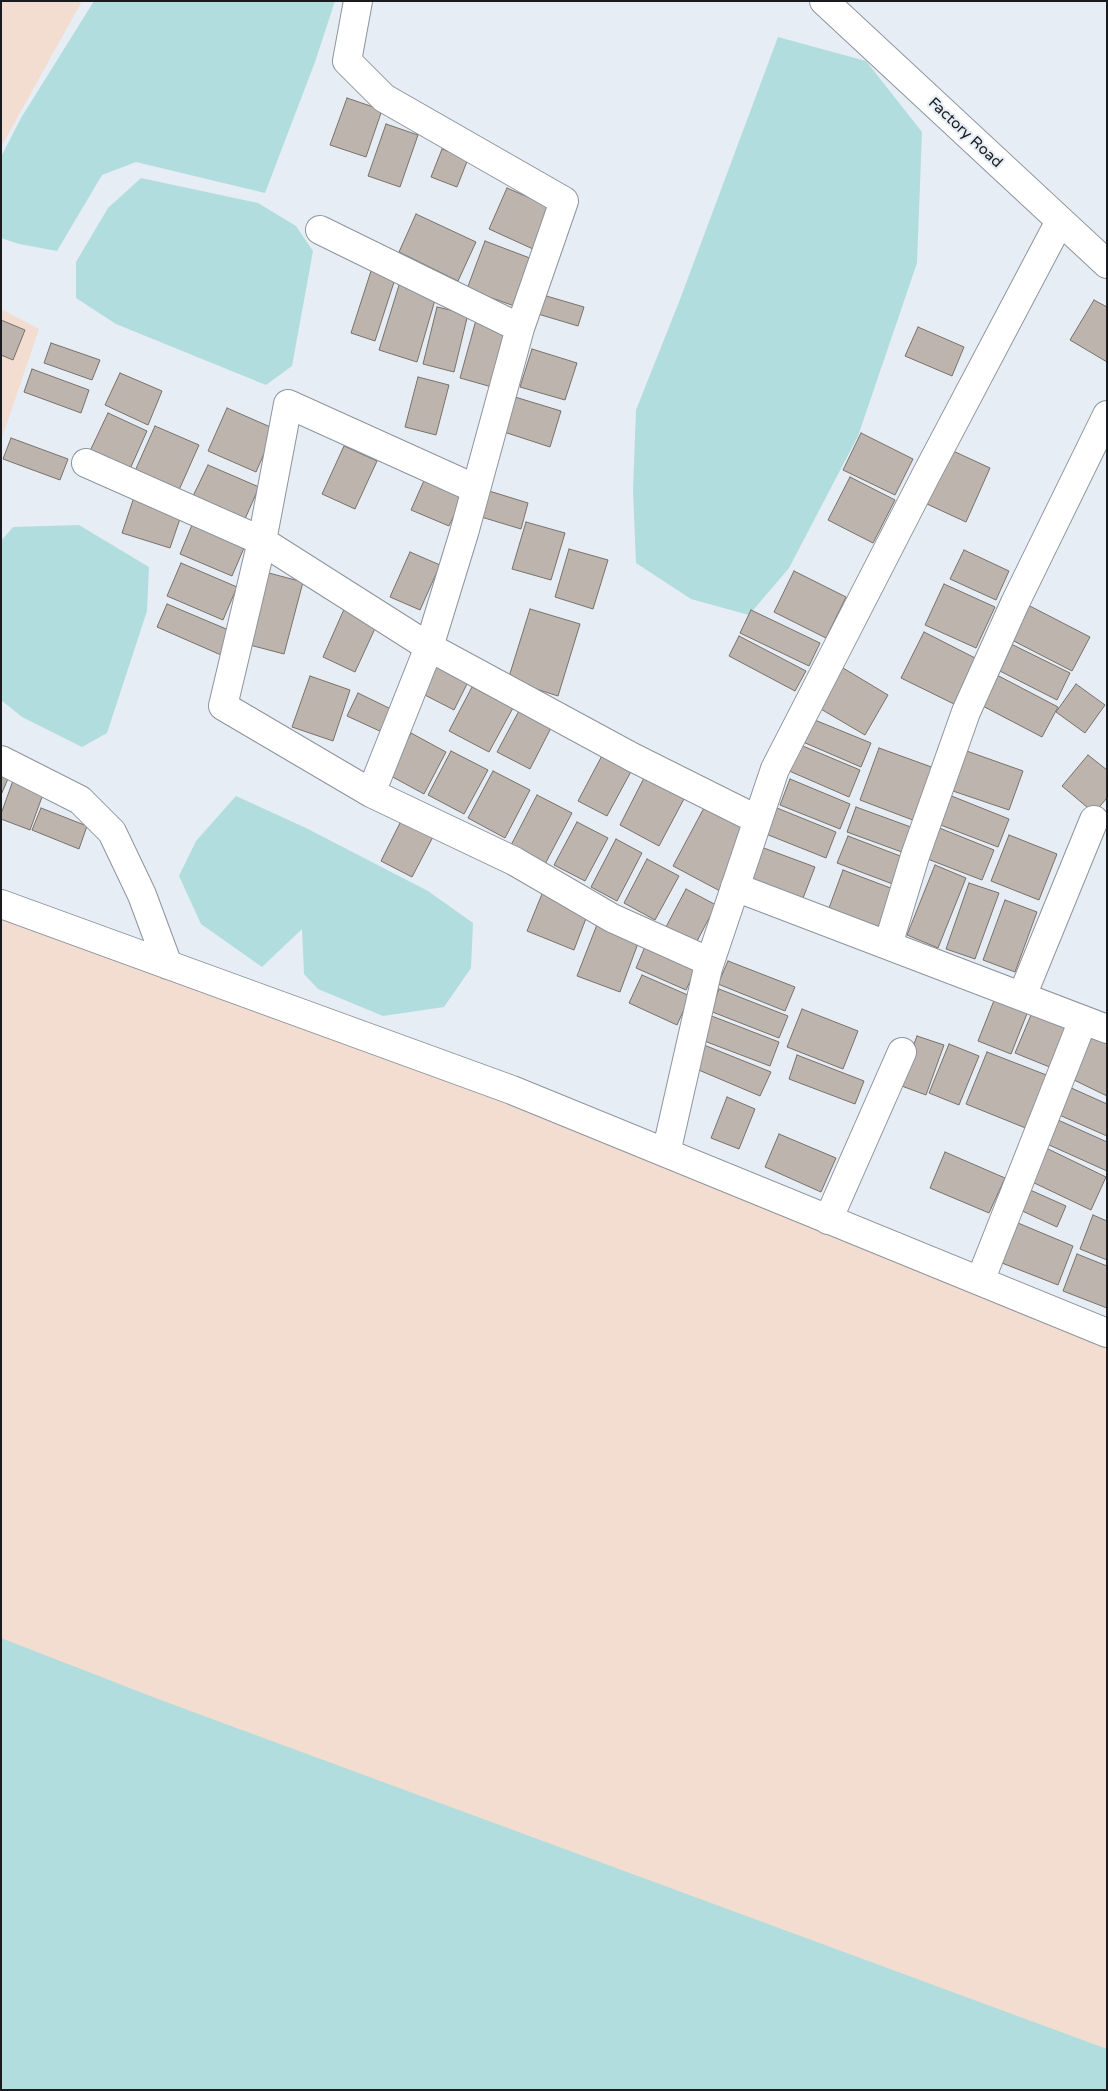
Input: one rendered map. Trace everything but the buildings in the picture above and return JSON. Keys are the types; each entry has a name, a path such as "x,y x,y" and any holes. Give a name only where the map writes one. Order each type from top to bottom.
{"street":[{"path":"358,1 346,61 384,98 564,201 520,328 476,490 429,646 371,793"},
{"name":"Factory Road","path":"824,1 1107,264"},
{"path":"666,1153 710,962 775,768 1060,221"},
{"path":"320,230 520,328"},
{"path":"476,490 288,404 262,541 223,706 371,793 514,861 612,918 710,962"},
{"path":"888,945 915,856 966,712 1015,603 1107,415"},
{"path":"86,463 262,541 429,646 632,757 758,820"},
{"path":"1,760 80,800 112,832 142,895 168,965"},
{"path":"1022,996 1094,820"},
{"path":"735,887 1095,1024 980,1281"},
{"path":"1,904 512,1090 1107,1333"},
{"path":"828,1220 902,1052"}],"shaded area":[{"path":"1,1 82,1 1,147"},
{"path":"94,1 335,1 315,62 265,193 136,162 102,175 57,251 19,244 1,238 1,157 21,118"},
{"path":"778,37 866,61 922,132 917,263 858,436 789,568 749,615 691,599 636,563 633,490 636,410 679,302"},
{"path":"141,178 258,203 296,226 313,251 292,366 266,385 116,324 76,298 76,262 108,208"},
{"path":"1,309 39,329 1,441"},
{"path":"79,525 149,567 147,611 107,733 82,747 22,717 1,700 1,541 13,527"},
{"path":"236,796 306,828 428,891 473,923 471,968 444,1007 383,1016 318,989 304,974 302,929 262,967 201,924 179,876 196,841"},
{"path":"1,917 557,1120 1107,1346 1107,2090 1,2090"},
{"path":"1,1638 158,1699 1107,2049 1107,2090 1,2090"}]}
